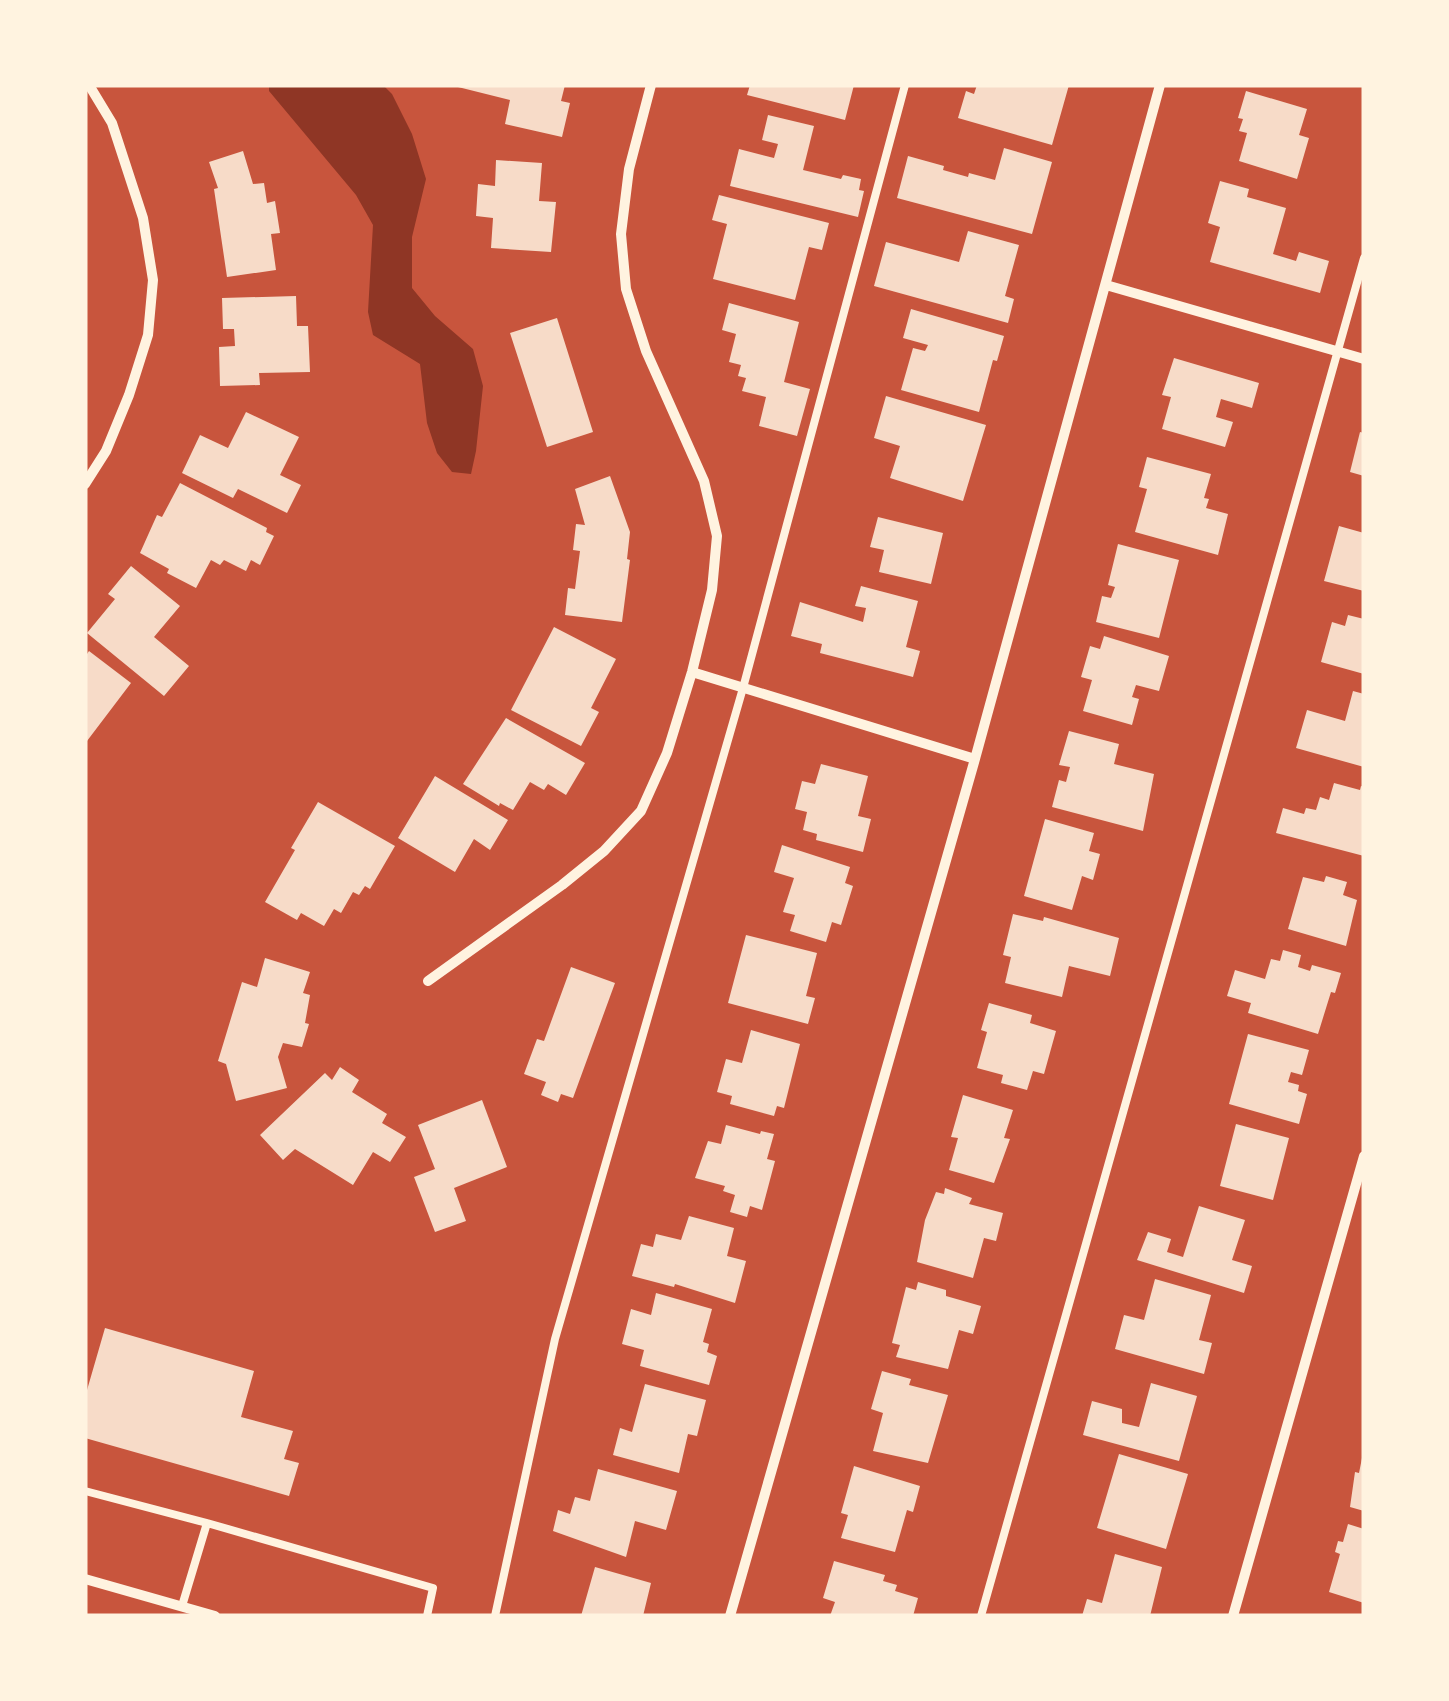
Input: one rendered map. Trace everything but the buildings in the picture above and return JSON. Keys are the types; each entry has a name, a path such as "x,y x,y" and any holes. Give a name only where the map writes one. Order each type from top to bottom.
{"street":[{"path":"85,484 106,451 129,395 148,334 153,280 142,218 112,123 89,85"},
{"path":"428,981 590,863 641,811 667,753 692,672 712,590 717,536 704,481 646,351 626,290 621,234 629,169 651,85"},
{"path":"730,1616 976,758 1160,85"},
{"path":"1106,284 1364,359"},
{"path":"692,672 976,758"},
{"path":"1233,1616 1364,1156"},
{"path":"85,1579 216,1616"}],"lane":[{"path":"495,1616 555,1339 743,688 905,85"},
{"path":"981,1616 1364,258"},
{"path":"85,1491 432,1588 427,1616"},
{"path":"182,1606 207,1523"}],"shaded area":[{"path":"269,85 383,85 392,94 412,134 426,179 412,237 412,288 435,316 473,349 483,386 471,474 452,472 437,453 427,423 420,364 373,335 368,312 373,225 356,195 269,91"}]}
